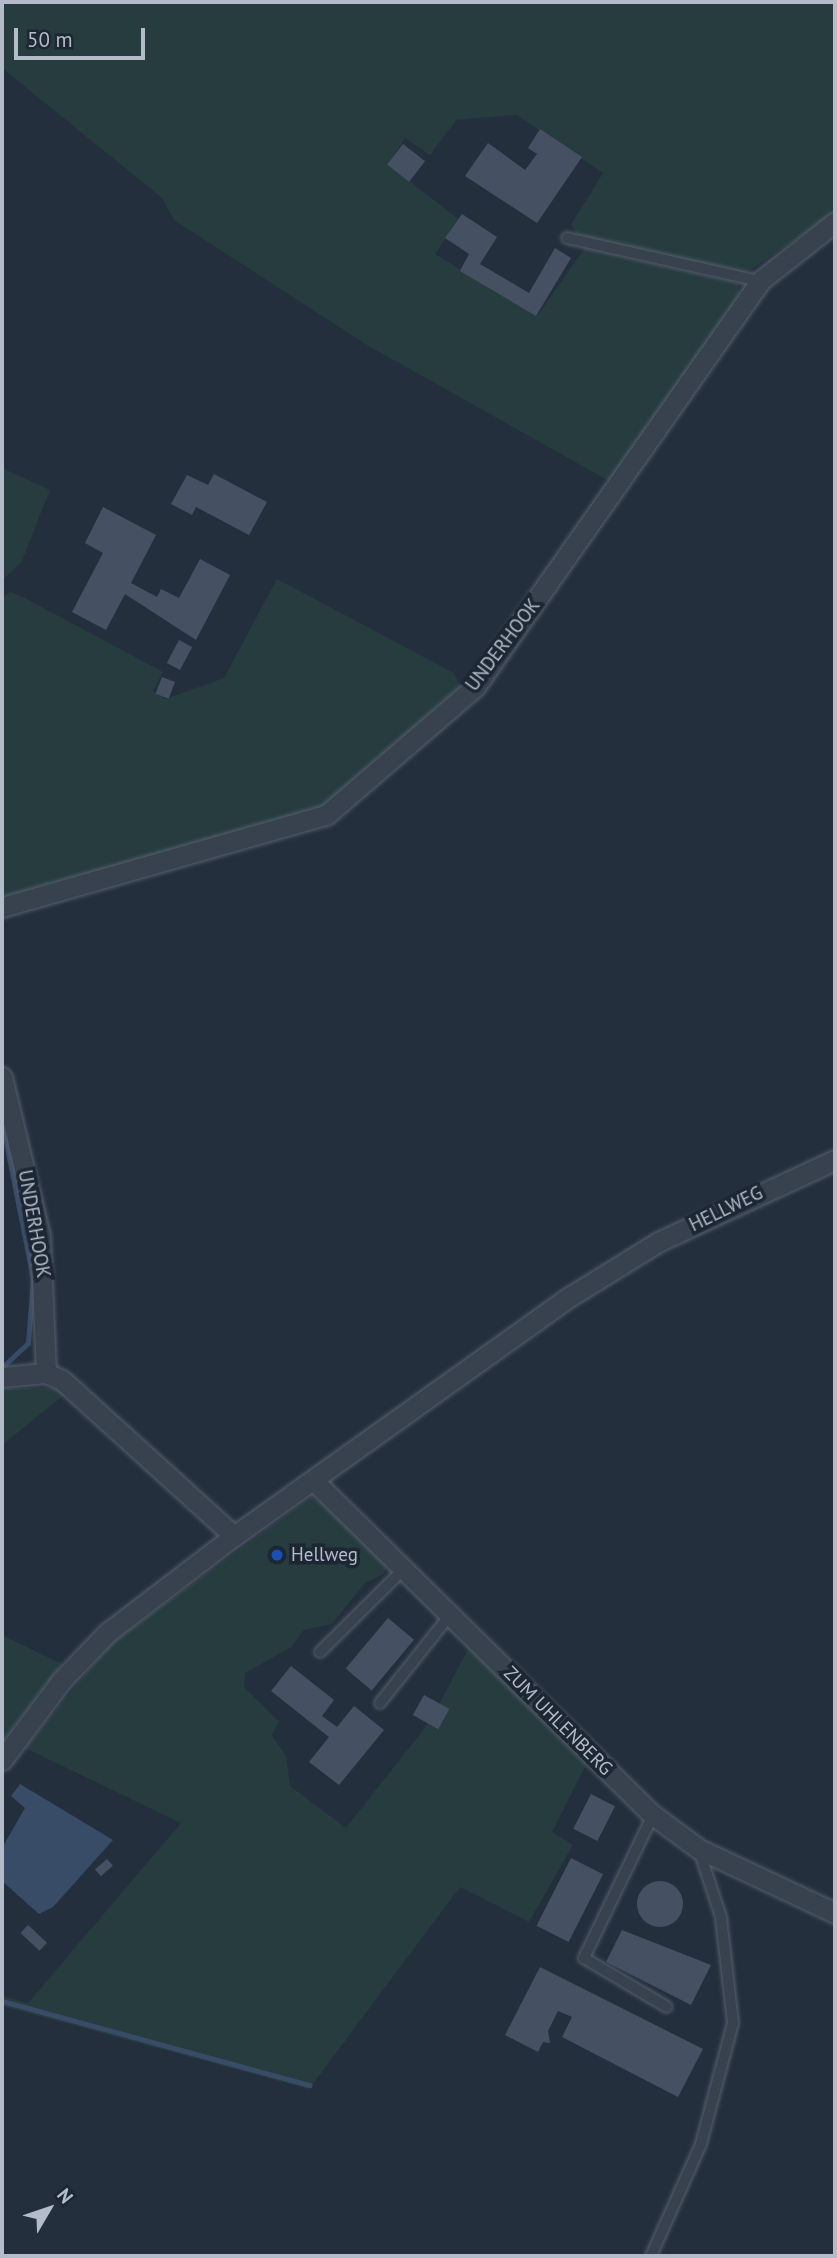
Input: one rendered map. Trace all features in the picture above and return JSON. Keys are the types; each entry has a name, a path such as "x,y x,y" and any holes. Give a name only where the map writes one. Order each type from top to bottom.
{"street":[{"name":"UNDERHOOK","path":"2,906 326,816 475,687 760,281 835,222"},
{"name":"UNDERHOOK","path":"2,1077 40,1235 46,1373"},
{"name":"HELLWEG","path":"2,1760 61,1681 107,1633 233,1535 314,1481 515,1333 658,1242 835,1160"},
{"path":"2,1377 46,1373 80,1395 233,1535"},
{"name":"ZUM UHLENBERG","path":"314,1481 653,1815 699,1849 835,1913"}],"lane":[{"path":"567,238 760,281"},
{"path":"320,1652 404,1569"},
{"path":"380,1703 450,1615"},
{"path":"653,1815 584,1958 667,2007"},
{"path":"651,2256 701,2144 733,2023 721,1917 699,1849"}],"green space":[{"path":"2,2 835,2 835,213 744,274 577,235 571,225 603,173 517,115 456,120 430,155 405,138 388,164 458,219 435,254 537,316 585,248 738,283 740,295 609,481 367,345 174,220 162,198 2,68"},
{"path":"2,468 50,490 21,563 2,580"},
{"path":"277,579 454,673 460,687 323,809 2,898 2,598 10,592 23,597 163,672 153,691 166,699 224,678"},
{"path":"2,1388 56,1388 64,1395 2,1445"},
{"path":"311,1497 326,1504 388,1561 384,1574 365,1583 332,1624 304,1630 291,1647 245,1673 244,1687 279,1721 272,1735 286,1756 290,1786 346,1828 431,1720 471,1643 589,1759 552,1832 573,1845 529,1922 460,1887 309,2089 2,2006 2,1996 28,2003 181,1823 25,1748 110,1644"},
{"path":"2,1635 62,1664 2,1743"}],"water":[{"path":"20,1784 113,1840 53,1907 39,1914 2,1881 2,1848 25,1808 11,1796"}],"building":[{"path":"540,129 582,157 537,223 465,176 488,143 525,170 537,154 528,148"},
{"path":"403,144 425,161 409,182 387,164"},
{"path":"462,214 497,237 480,264 529,293 555,248 571,258 536,316 460,271 469,254 445,238"},
{"path":"214,474 267,502 249,535 196,507 192,515 171,504 187,475 208,485"},
{"path":"103,507 156,535 131,583 157,597 161,589 179,598 200,559 230,575 196,640 125,594 106,630 72,612 103,553 85,543"},
{"path":"179,640 192,647 180,670 167,663"},
{"path":"162,677 175,682 169,699 156,694"},
{"path":"388,1618 414,1640 372,1690 346,1669"},
{"path":"291,1666 334,1700 322,1716 337,1727 354,1706 384,1730 339,1785 309,1762 329,1737 271,1691"},
{"path":"424,1695 449,1709 438,1729 413,1715"},
{"path":"591,1794 615,1806 597,1841 573,1829"},
{"path":"571,1858 603,1874 569,1942 536,1926"},
{"path":"107,1859 113,1866 101,1876 95,1869"},
{"path":"660,1881 676,1888 683,1904 676,1920 660,1927 644,1920 637,1904 644,1888"},
{"path":"28,1925 47,1943 40,1951 20,1933"},
{"path":"622,1930 711,1965 691,2005 606,1962"},
{"path":"540,1967 703,2049 678,2097 562,2037 572,2017 558,2011 548,2031 550,2043 543,2042 538,2052 505,2035"}],"waterway":[{"path":"2,1122 33,1279 28,1343 2,1367"},
{"path":"2,2001 310,2085"}],"place":[{"name":"Hellweg","path":"277,1555"}]}
